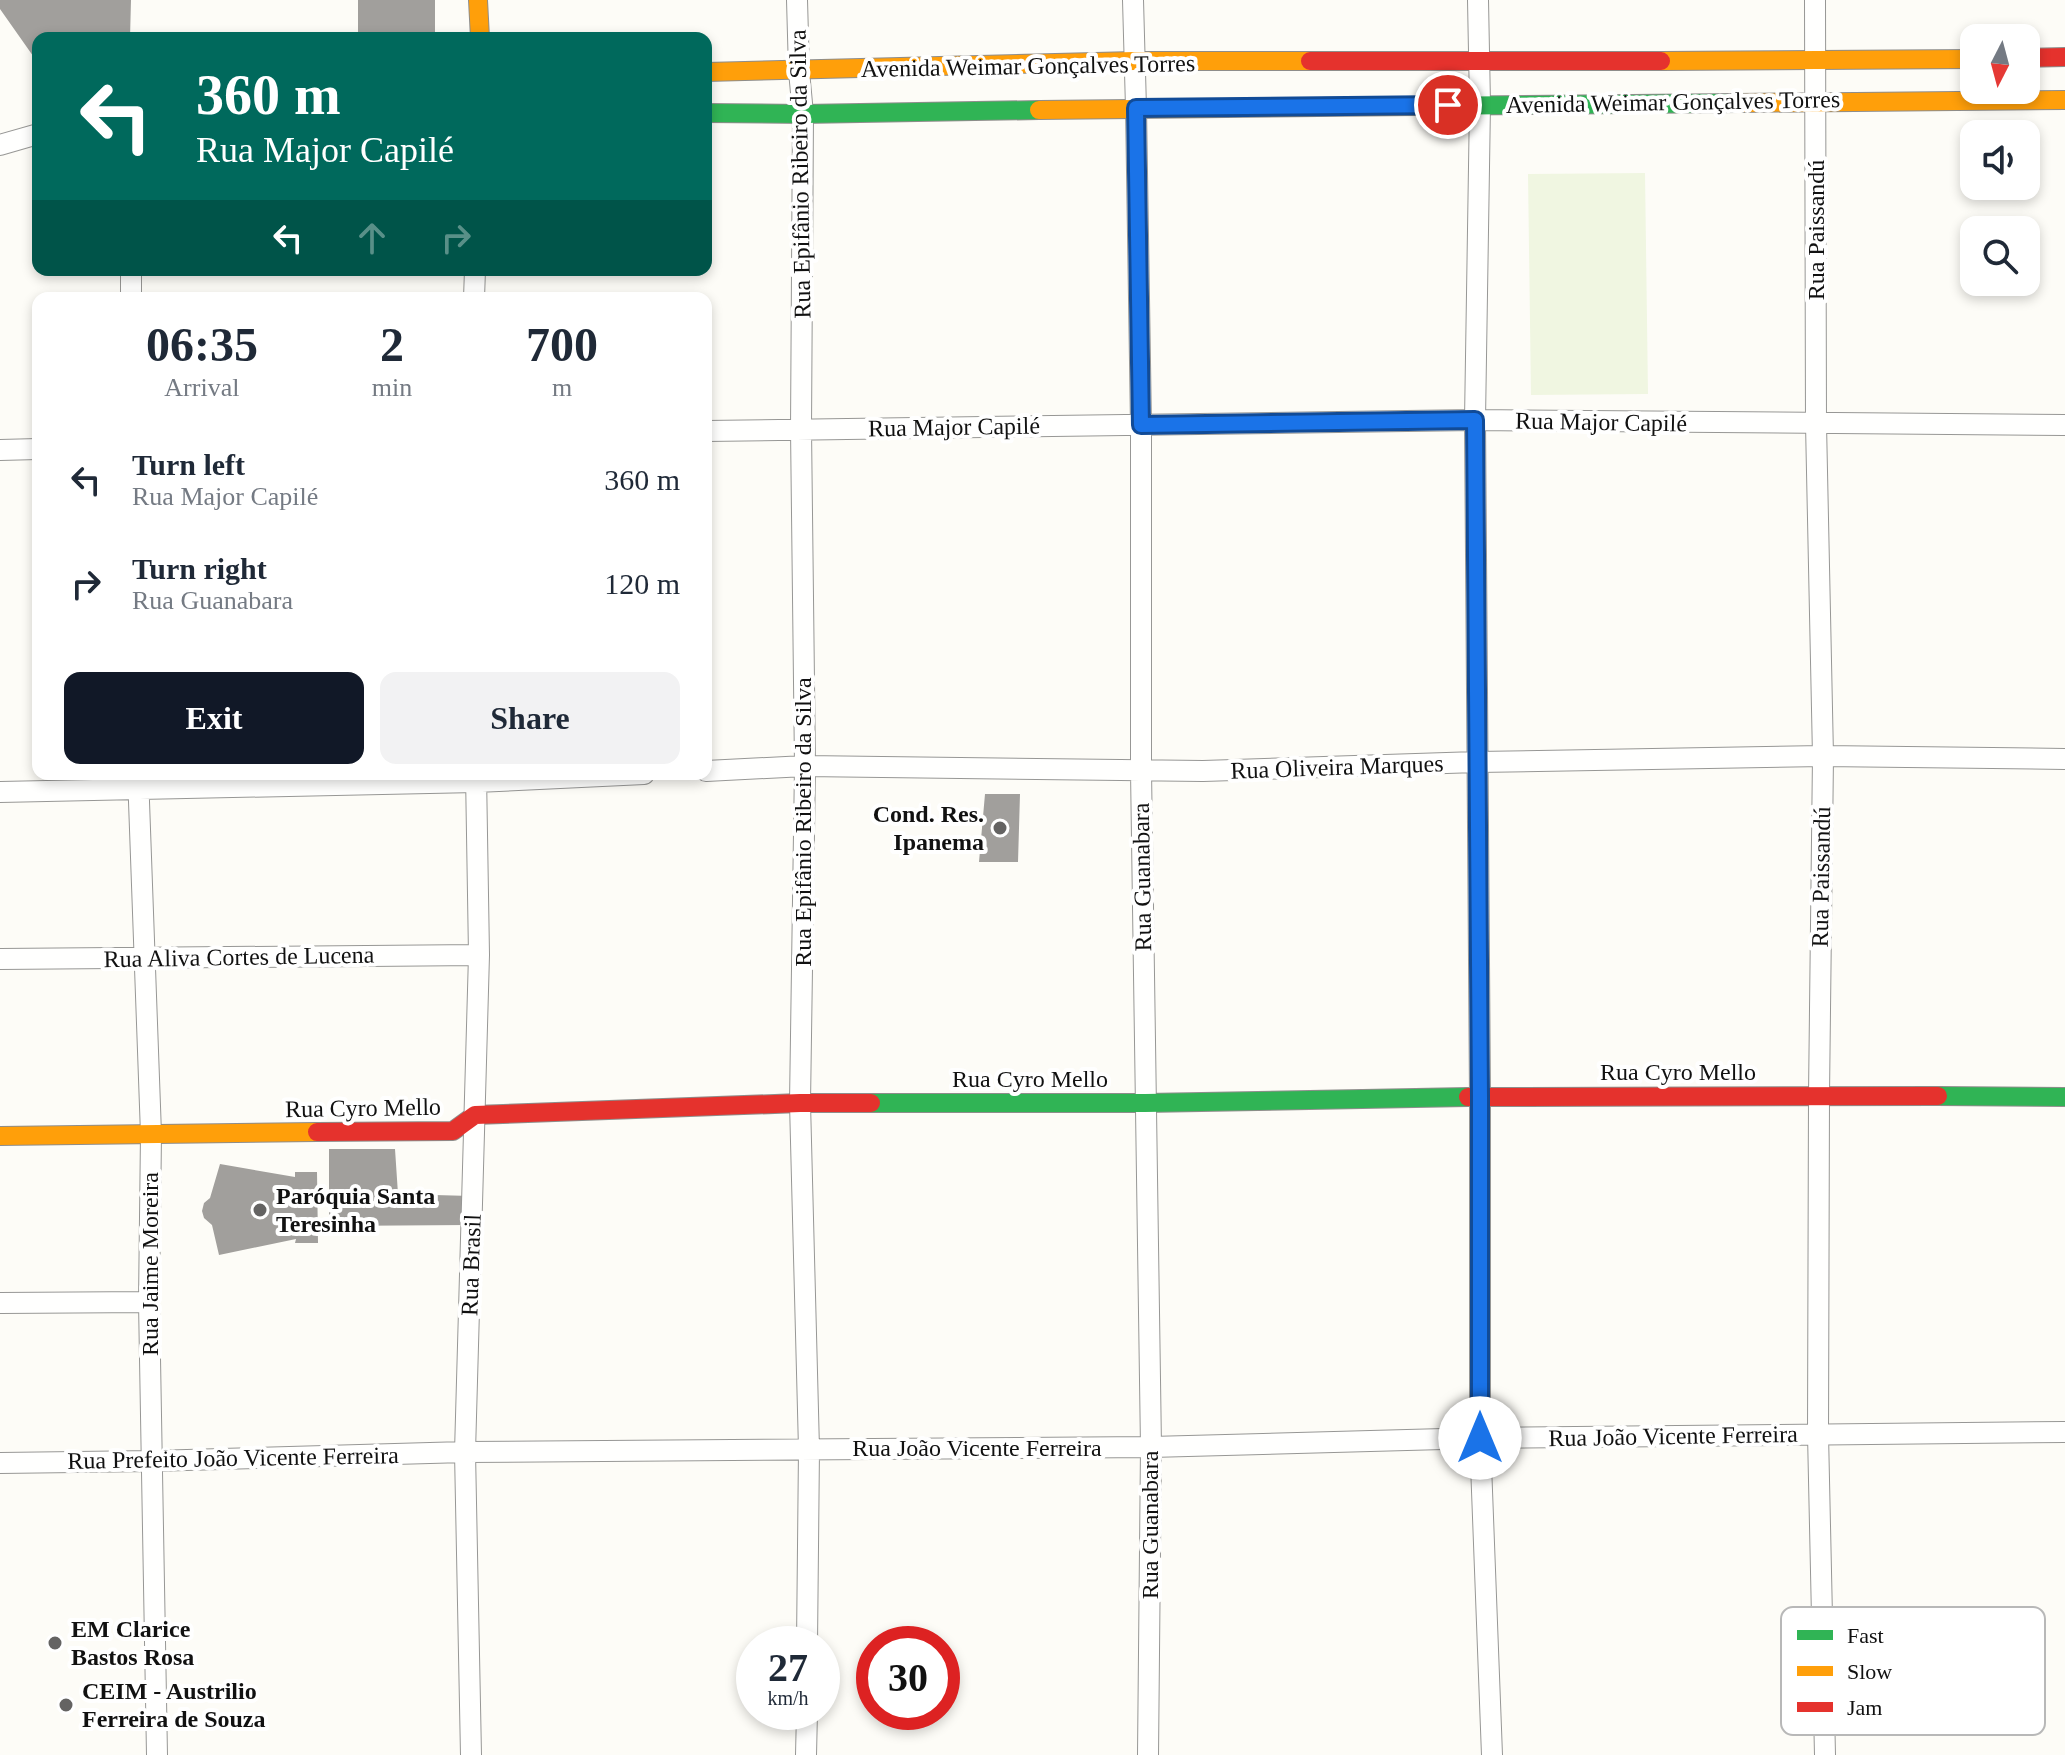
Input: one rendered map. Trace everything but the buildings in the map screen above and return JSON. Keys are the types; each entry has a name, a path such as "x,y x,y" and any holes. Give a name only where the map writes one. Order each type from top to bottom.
{"main road":[{"path":"478,0 480,32"},
{"path":"2040,58 2065,57"},
{"name":"Avenida Weimar Gonçalves Torres","path":"712,72 1134,61 1960,59"},
{"name":"Avenida Weimar Gonçalves Torres","path":"712,113 2065,100"},
{"name":"Rua Cyro Mello","path":"0,1136 453,1131 475,1115 800,1103 1145,1103 1819,1095 2065,1097"}],"street":[{"name":"Rua Epifânio Ribeiro da Silva","path":"797,0 803,114 801,429 805,766 800,1103 809,1449 807,1626"},
{"name":"Rua Guanabara","path":"1133,0 1141,425 1141,771 1151,1447 1148,1755"},
{"path":"1478,0 1480,104 1475,420 1480,1438 1492,1755"},
{"name":"Rua Paissandú","path":"1815,0 1816,424 1823,756 1818,1434 1822,1607"},
{"path":"0,145 32,136"},
{"name":"Rua Major Capilé","path":"712,431 1475,420 2065,425"},
{"path":"0,450 32,449"},
{"name":"Rua Oliveira Marques","path":"712,771 805,766 1203,771 1823,756 2065,759"},
{"path":"0,792 138,782 307,780"},
{"name":"Rua Brasil","path":"471,1755 465,1452 479,955 476,780"},
{"name":"Rua Jaime Moreira","path":"138,782 151,1134 149,1302 157,1755"},
{"name":"Rua Aliva Cortes de Lucena","path":"0,959 479,955"},
{"path":"0,1303 149,1302"},
{"name":"Rua João Vicente Ferreira","path":"465,1452 1151,1447 1480,1438 2065,1432"},
{"name":"Rua Prefeito João Vicente Ferreira","path":"0,1463 465,1452"},
{"path":"806,1755 807,1730"},
{"name":"Rua Paissandú","path":"1825,1735 1825,1755"}],"green space":[{"path":"1645,173 1648,394 1531,395 1528,174"}],"traffic: fast":[{"path":"1417,106 1739,103"},
{"path":"712,113 1039,110"},
{"path":"1938,1096 2065,1097"},
{"path":"871,1103 1145,1103 1468,1097"}],"traffic: slow":[{"path":"478,0 480,32"},
{"path":"1661,61 1960,59"},
{"path":"712,72 1134,61 1310,61"},
{"path":"1739,103 2065,100"},
{"path":"1039,110 1417,106"},
{"path":"0,1136 317,1132"}],"traffic: jam":[{"path":"2040,58 2065,57"},
{"path":"1310,61 1661,61"},
{"path":"1468,1097 1938,1096"},
{"path":"317,1132 453,1131 475,1115 871,1103"}],"place":[{"name":"Cond. Res. Ipanema","path":"1000,828"},
{"name":"Paróquia Santa Teresinha","path":"260,1210"},
{"name":"EM Clarice Bastos Rosa","path":"55,1643"},
{"name":"CEIM - Austrilio Ferreira de Souza","path":"66,1705"}],"route":[{"path":"1448,105 1136,108 1141,425 1475,420 1480,1438"}]}
